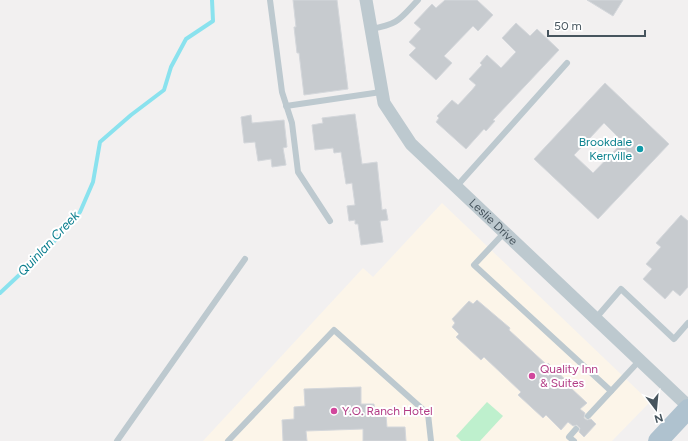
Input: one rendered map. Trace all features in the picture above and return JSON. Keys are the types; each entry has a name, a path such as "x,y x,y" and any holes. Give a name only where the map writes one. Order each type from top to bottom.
{"main road":[{"path":"658,441 688,407"}],"street":[{"name":"Leslie Drive","path":"366,0 384,103 411,144 688,407"}],"lane":[{"path":"270,0 282,92 292,123 298,172 330,221"},
{"path":"371,29 392,25 400,19 418,0"},
{"path":"456,187 567,63"},
{"path":"286,106 381,92"},
{"path":"504,232 474,265 611,391"},
{"path":"117,441 245,259"},
{"path":"596,318 621,289 674,338 688,324"},
{"path":"228,441 334,330 428,414 431,441"},
{"path":"588,416 640,360"},
{"path":"574,441 569,437 576,429"}],"shaded area":[{"path":"442,203 650,402 612,441 203,441 363,268 373,277"}],"green space":[{"path":"487,402 503,416 480,441 461,441 456,436"}],"building":[{"path":"293,0 337,0 348,89 304,95 299,53 297,53"},
{"path":"445,0 477,0 493,15 478,31 473,26 444,56 452,63 436,80 409,55 416,48 409,42 421,29 414,23 432,4 436,8"},
{"path":"587,0 623,0 613,16"},
{"path":"516,23 530,36 537,29 559,50 493,120 495,121 486,131 484,129 466,149 436,122 439,118 437,116 452,100 458,105 472,90 476,85 469,79 482,65 480,63 487,55 501,68 516,52 502,38"},
{"name":"Brookdale Kerrville","path":"605,83 669,144 598,219 534,159","holes":["604,123 623,142 593,173 574,155"]},
{"path":"355,114 362,164 377,162 382,210 386,209 388,220 380,221 383,242 361,245 358,224 355,224 355,220 349,221 347,206 355,205 352,183 346,184 341,152 334,153 333,148 315,150 312,125 323,123 322,118"},
{"path":"251,115 252,123 284,120 287,147 283,148 286,165 272,167 271,159 258,161 255,142 244,143 241,117"},
{"path":"681,215 688,221 688,287 680,296 673,290 665,299 643,279 652,269 646,264 661,247 656,243"},
{"name":"Quality Inn & Suites","path":"477,300 510,328 509,330 547,365 548,363 587,403 580,409 585,413 584,418 587,420 591,419 596,424 584,437 579,432 580,428 577,425 573,426 568,422 561,430 546,415 543,418 518,395 521,392 484,357 481,360 456,337 459,334 452,327 455,323 452,319 469,301 473,304"},
{"name":"Y.O. Ranch Hotel","path":"361,387 361,404 374,404 375,416 386,415 387,427 405,427 406,441 363,441 363,429 306,431 307,441 283,441 282,420 294,419 294,407 305,406 304,389"}],"waterway":[{"name":"Quinlan Creek","path":"0,293 49,247 80,212 93,182 100,142 131,115 164,90 171,67 186,39 213,21 212,0"}],"place":[{"name":"Brookdale Kerrville","path":"640,149"},
{"name":"Quality Inn & Suites","path":"532,376"},
{"name":"Y.O. Ranch Hotel","path":"334,411"}]}
